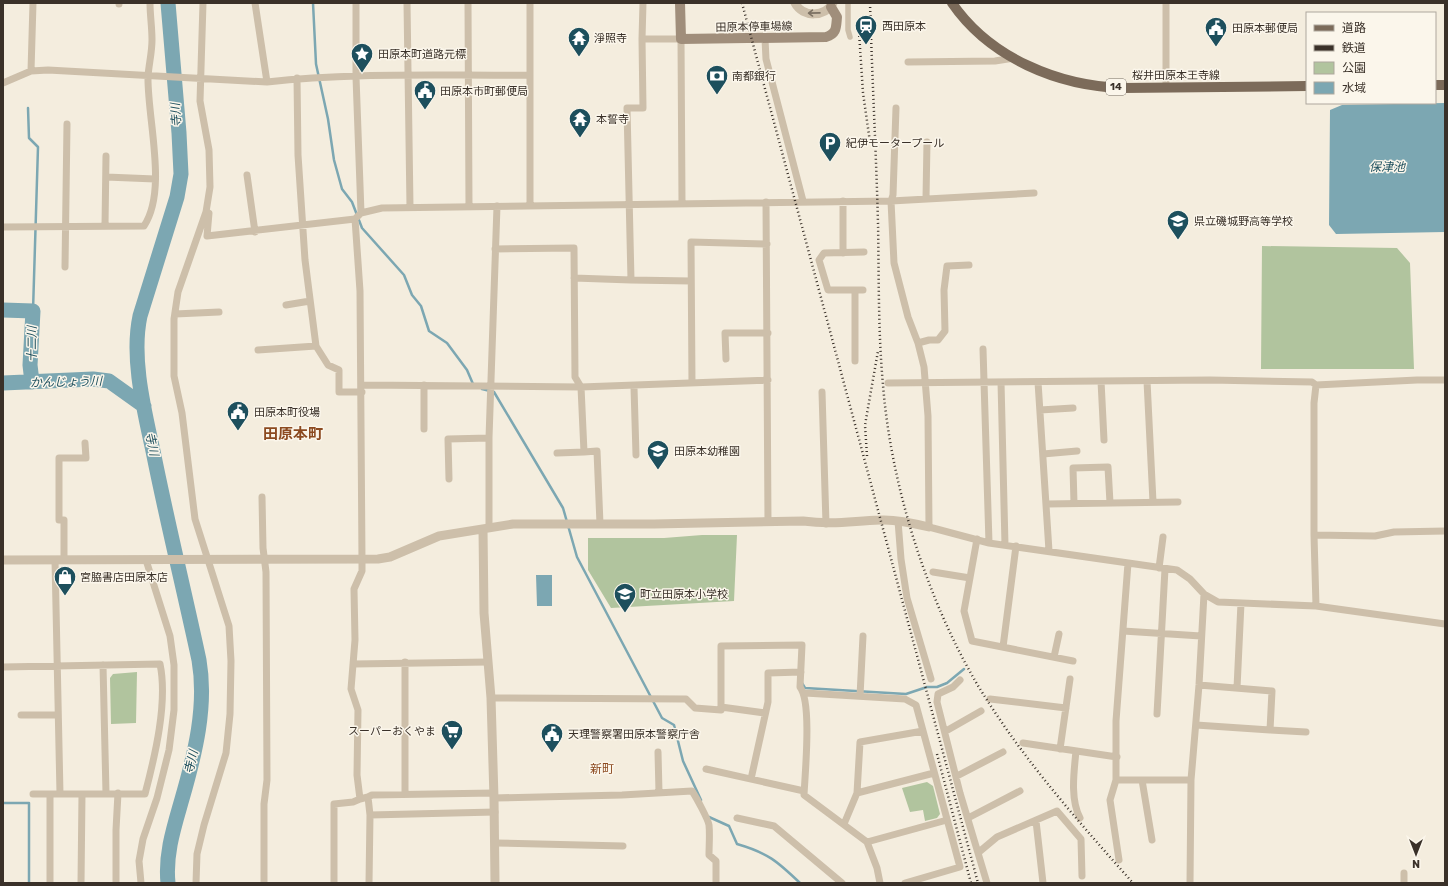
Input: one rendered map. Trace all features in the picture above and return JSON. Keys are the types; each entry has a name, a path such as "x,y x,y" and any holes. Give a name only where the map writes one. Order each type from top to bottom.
{"main road":[{"path":"680,3 681,39"},
{"name":"桜井田原本王寺線","path":"952,3 974,28 1014,58 1035,70 1072,82 1101,87 1166,88 1306,86"},
{"name":"田原本停車場線","path":"681,39 826,37 833,35 836,31 837,17 832,5"}],"street":[{"path":"31,71 33,3"},
{"path":"3,227 144,226 148,220 153,204 156,161 151,117 150,76 152,40 150,3"},
{"path":"196,883 197,854 204,825 226,753 230,714 231,661 229,626 206,561 195,519 189,486 182,413 174,376 173,342 178,292 206,212 210,188 209,150 200,101 199,78 203,3"},
{"path":"256,3 267,82"},
{"path":"356,3 356,77 361,213"},
{"path":"408,3 410,207"},
{"path":"468,3 469,207"},
{"path":"530,3 530,206"},
{"path":"631,280 627,108 643,108 642,3"},
{"path":"795,3 801,11 809,14 819,14 832,5"},
{"path":"848,3 848,30 850,38"},
{"path":"1166,3 1166,88"},
{"path":"642,39 681,39 682,203"},
{"path":"765,39 766,59 803,201"},
{"path":"908,62 995,61 1014,58"},
{"path":"3,83 31,71 48,70 267,82 297,78 319,79 408,76 530,75"},
{"path":"297,78 298,155 310,301 316,346 328,365 339,370 338,392 362,389 424,386 491,389 634,387 768,380"},
{"path":"896,108 893,195 891,201 894,263 908,317 918,343 926,383 928,416 929,527"},
{"path":"65,267 67,124"},
{"path":"926,198 927,142"},
{"path":"104,226 106,156"},
{"path":"247,175 255,232"},
{"path":"106,177 155,178"},
{"path":"206,212 209,213 207,236 255,232 355,219 361,213 382,208 803,201 891,201 1034,193"},
{"path":"843,201 843,253"},
{"path":"766,202 768,522"},
{"path":"495,883 495,812 491,698 484,613 497,206"},
{"path":"355,219 360,291 362,389 362,571 354,589 356,640 351,689 358,710 357,775 360,798"},
{"path":"692,383 691,242 767,244"},
{"path":"495,249 574,248 575,377 581,387 584,452"},
{"path":"863,290 828,290 819,260 824,253 864,252"},
{"path":"918,343 929,340 938,340 945,331 944,290 947,266 969,265"},
{"path":"574,278 691,280"},
{"path":"855,290 855,360"},
{"path":"286,305 310,301"},
{"path":"175,314 220,312"},
{"path":"726,358 725,333 768,333"},
{"path":"258,350 316,346"},
{"path":"983,349 989,543"},
{"path":"888,383 1147,381 1312,382 1316,385 1445,380"},
{"path":"1101,381 1104,440"},
{"path":"1147,381 1153,502"},
{"path":"1001,382 1005,545"},
{"path":"1038,382 1049,551"},
{"path":"1316,385 1314,403 1314,534 1316,606"},
{"path":"424,386 424,429"},
{"path":"634,387 636,455"},
{"path":"822,392 826,524"},
{"path":"1040,410 1073,408"},
{"path":"449,479 448,439 489,438"},
{"path":"60,794 57,666 60,560 64,520 59,520 60,458 86,458 85,443"},
{"path":"557,453 597,451 600,524"},
{"path":"1043,454 1077,451"},
{"path":"1074,503 1074,468 1108,467 1110,503"},
{"path":"262,497 263,548 265,560 267,780 264,804 264,883"},
{"path":"1047,504 1178,502"},
{"path":"3,560 362,560 390,557 439,536 513,524 803,521 826,524 880,520 898,521 929,527 989,543 1177,570 1190,579 1204,594 1218,602 1316,606 1445,624"},
{"path":"898,521 901,559 907,598 931,679"},
{"path":"1314,534 1375,536 1394,532 1445,531"},
{"path":"1157,714 1162,634 1163,537"},
{"path":"977,539 964,611 972,641 1074,661"},
{"path":"1003,647 1016,546"},
{"path":"141,883 139,861 143,839 157,798 169,750 174,710 174,665 170,636 147,560"},
{"path":"1119,860 1110,800 1116,780 1116,721 1128,563"},
{"path":"933,572 970,578"},
{"path":"1190,883 1191,780 1199,685 1204,594"},
{"path":"1237,688 1241,603"},
{"path":"1123,631 1201,636"},
{"path":"1054,657 1059,634"},
{"path":"860,693 862,636"},
{"path":"491,698 686,699 696,708 721,710 721,646 802,645 800,687 805,693 807,734 804,795 867,842 877,868 880,883"},
{"path":"354,664 405,662 488,662"},
{"path":"405,662 405,794"},
{"path":"3,667 160,664 163,675 159,733 145,794 33,794"},
{"path":"103,665 106,793"},
{"path":"751,779 768,702 768,673 801,672"},
{"path":"1060,749 1070,678"},
{"path":"960,680 953,687 938,694 937,702 987,883"},
{"path":"1199,685 1272,691 1270,730"},
{"path":"805,693 860,693 905,699 916,705 960,867 904,883"},
{"path":"990,699 1066,708"},
{"path":"721,707 766,713"},
{"path":"946,731 981,711"},
{"path":"21,715 58,715"},
{"path":"1196,725 1306,732"},
{"path":"844,824 857,793 860,742 923,731"},
{"path":"1023,743 1117,756"},
{"path":"1076,751 1074,780 1075,809 1080,818"},
{"path":"658,752 659,792"},
{"path":"957,776 1003,752"},
{"path":"706,769 804,791"},
{"path":"857,793 934,773"},
{"path":"1116,780 1191,780"},
{"path":"1142,780 1152,840"},
{"path":"334,883 334,804 353,802 360,798 372,795 622,795 692,791 700,803 704,815 709,823 708,855 716,861 716,883"},
{"path":"968,818 1020,791"},
{"path":"116,883 118,793"},
{"path":"81,883 82,794"},
{"path":"50,795 50,883"},
{"path":"368,797 370,815 369,883"},
{"path":"979,852 997,837 1057,811 1081,839 1082,876"},
{"path":"370,815 495,812"},
{"path":"737,818 774,826 842,883"},
{"path":"867,842 947,820"},
{"path":"1036,821 1043,883"},
{"path":"495,843 623,846"},
{"path":"1404,874 1404,883"}],"green space":[{"path":"1262,246 1397,248 1410,263 1414,369 1261,369"},
{"path":"702,535 737,535 734,601 611,608 588,570 588,538 664,538"},
{"path":"137,672 136,723 111,724 110,678 113,674"},
{"path":"927,782 933,786 940,814 937,818 925,821 923,810 910,812 902,788"}],"water":[{"name":"保津池","path":"1445,103 1445,232 1336,234 1329,225 1330,110 1342,105"},
{"path":"536,575 552,575 552,606 537,606"}],"waterway":[{"name":"寺川","path":"168,3 181,174 177,197 140,316 137,349 140,384 146,418 199,660 202,695 201,712 195,747 187,782 173,830 169,851 167,872 168,883"},
{"path":"313,3 316,64 328,119 334,160 342,189 352,202 362,228 404,275 412,295 421,306 429,331 447,343 467,370 473,384"},
{"path":"28,108 29,138 38,147 33,311"},
{"name":"十二川","path":"3,310 33,311 30,365 32,382"},
{"name":"かんじょう川","path":"3,383 93,379 109,381 144,406"},
{"path":"482,389 494,392 563,508 577,557 662,718 674,725 683,761 701,800"},
{"path":"802,683 805,688 906,694 927,687 937,687 947,683 964,669"},
{"path":"3,803 29,803 29,883"},
{"path":"709,817 729,826 737,844 764,854 785,869 800,883"}],"railway":[{"path":"742,3 978,883"},
{"path":"870,3 878,223 881,365 887,423 894,462 914,539 927,578 942,615 977,684 994,711 1050,787 1133,883"},
{"path":"859,32 863,93 870,142"},
{"path":"867,456 865,425 878,351"},
{"path":"937,754 971,883"}],"place":[{"name":"西田原本","path":"866,46"},
{"name":"田原本郵便局","path":"1216,48"},
{"name":"淨照寺","path":"579,58"},
{"name":"田原本町道路元標","path":"362,74"},
{"name":"南都銀行","path":"717,96"},
{"name":"田原本市町郵便局","path":"425,110"},
{"name":"本誓寺","path":"580,138"},
{"name":"紀伊モータープール","path":"830,162"},
{"name":"県立磯城野高等学校","path":"1178,240"},
{"name":"田原本町役場","path":"238,432"},
{"name":"田原本幼稚園","path":"658,470"},
{"name":"宮脇書店田原本店","path":"65,596"},
{"name":"町立田原本小学校","path":"625,614"},
{"name":"スーパーおくやま","path":"452,750"},
{"name":"天理警察署田原本警察庁舎","path":"552,754"}],"district":[{"name":"田原本町","path":"293,434"},
{"name":"新町","path":"602,769"}]}
